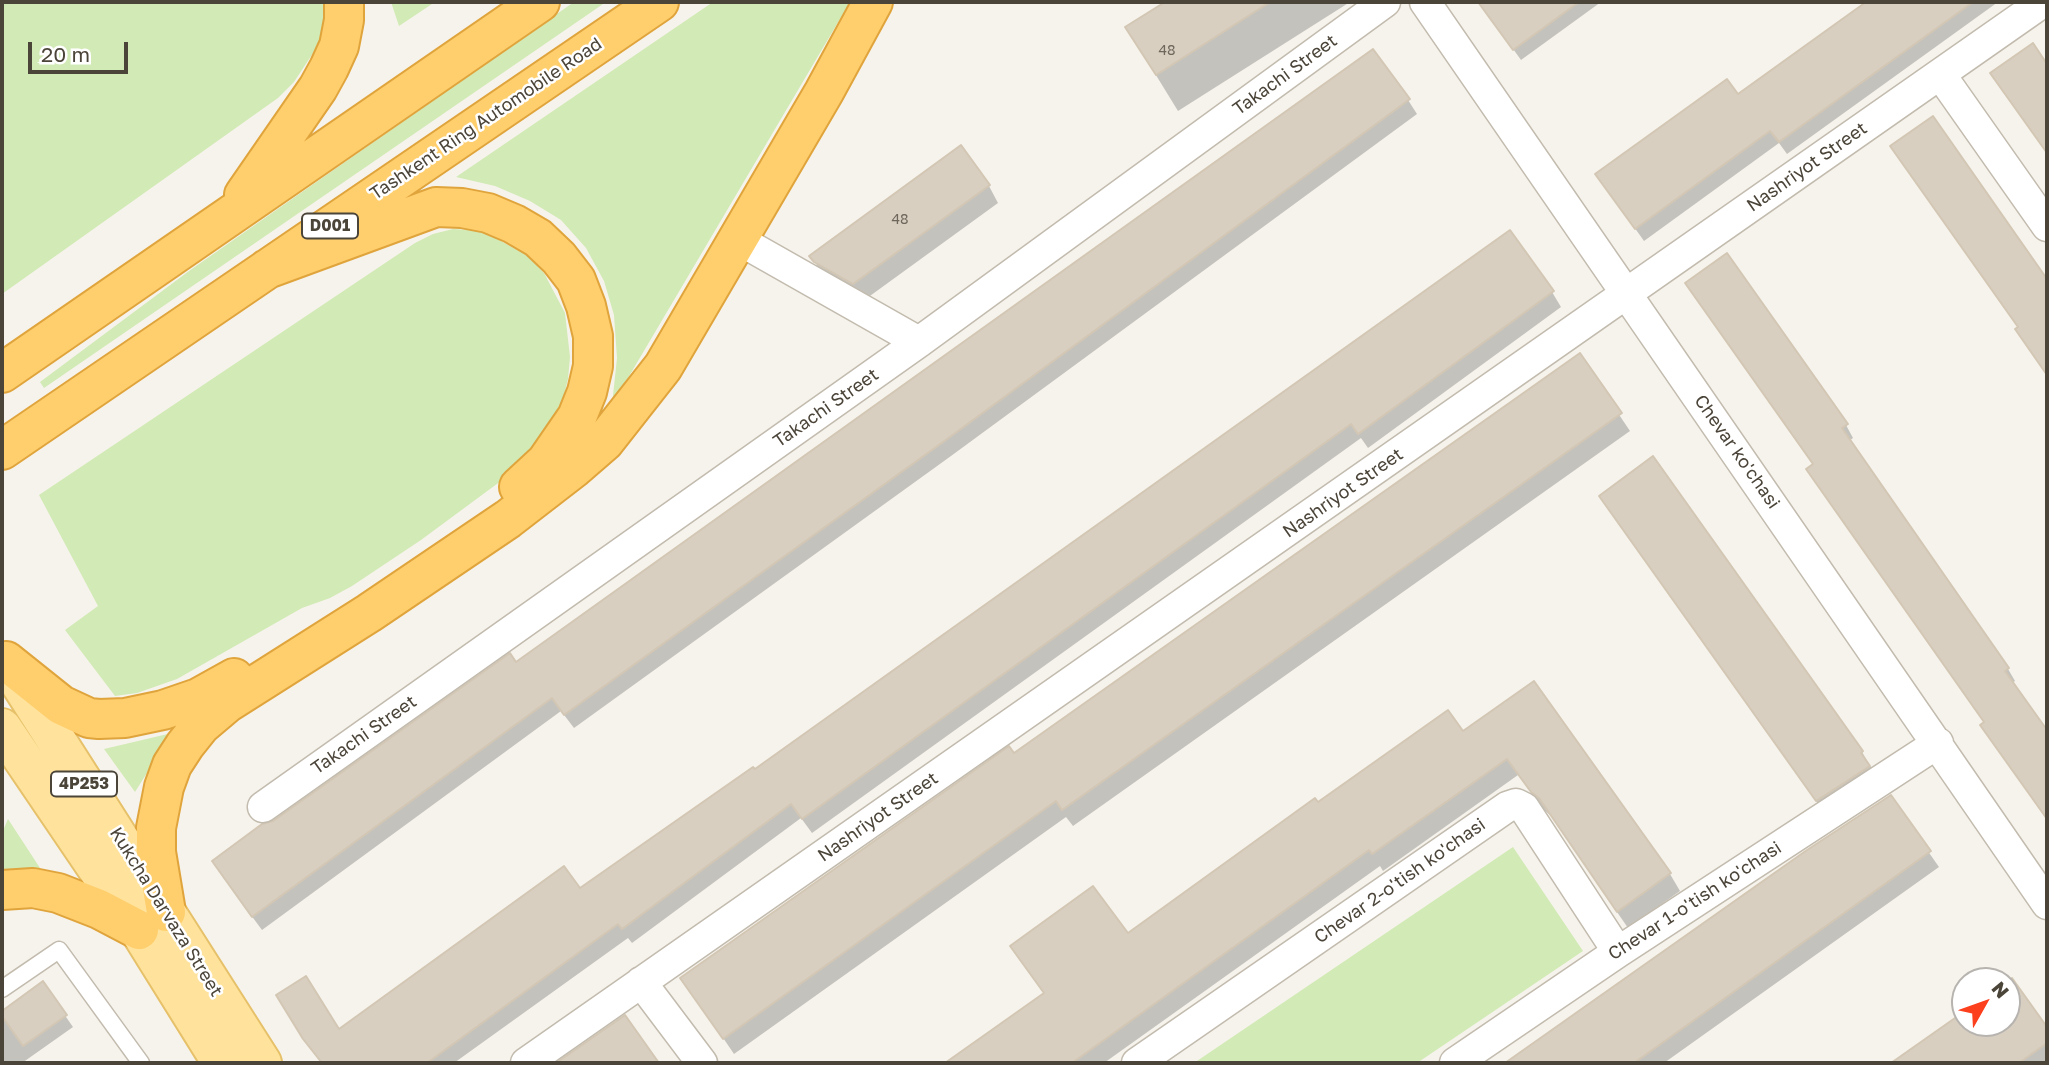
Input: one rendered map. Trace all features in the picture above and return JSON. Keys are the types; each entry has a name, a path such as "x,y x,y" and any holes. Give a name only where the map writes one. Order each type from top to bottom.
{"highway":[{"path":"230,215 323,78 339,46 344,2"},
{"path":"2,373 540,2"},
{"name":"Tashkent Ring Automobile Road","path":"2,450 659,2"},
{"path":"2,890 33,888 58,893 99,909 152,921 159,805 172,765 192,735 227,703 508,519 575,468 604,442 663,367 739,240 873,2"},
{"path":"4,658 61,705 89,718 112,720 144,715 198,698 240,675 360,598 493,507 546,462 578,417 593,366 593,336 586,306 576,281 559,258 538,238 514,224 488,213 436,207 267,269"}],"main road":[{"name":"Kukcha Darvaza Street","path":"4,658 152,921 222,1063"},
{"name":"Kukcha Darvaza Street","path":"2,727 262,1063"}],"street":[{"name":"Takachi Street","path":"263,807 919,342 1385,2"},
{"name":"Chevar ko'chasi","path":"1425,2 2047,904"},
{"name":"Nashriyot Street","path":"526,1063 2043,2"},
{"path":"1940,74 2047,226"},
{"path":"739,240 919,342"},
{"name":"Chevar 1-o'tish ko'chasi","path":"1455,1063 1618,951 1938,743"},
{"name":"Chevar 2-o'tish ko'chasi","path":"1137,1063 1507,807 1516,804 1524,808 1618,951"},
{"path":"641,982 702,1063"}],"lane":[{"path":"2,989 59,950 141,1063"}],"green space":[{"path":"2,2 328,2 321,41 294,82 278,98 2,294"},
{"path":"391,2 435,2 399,26"},
{"path":"574,2 606,2 44,388 40,382 189,271"},
{"path":"713,2 850,2 612,405 617,358 614,315 604,281 586,248 561,220 530,201 495,186 456,177"},
{"path":"453,229 490,235 528,256 544,273 565,313 570,357 568,379 563,399 543,436 509,475 421,540 352,586 330,598 302,608 177,679 137,693 115,696 65,630 98,606 39,495 415,243 433,234"},
{"path":"172,733 135,792 104,749"},
{"path":"8,819 40,868 2,871 2,833"},
{"path":"1513,847 1583,951 1417,1063 1194,1063"}],"building":[{"path":"1165,2 1270,2 1156,75 1125,27"},
{"path":"1478,2 1579,2 1513,50"},
{"path":"1866,2 1973,2 1779,142 1770,131 1635,229 1595,174 1727,79 1738,94"},
{"path":"2033,43 2047,64 2047,153 1990,73"},
{"path":"1373,49 1410,99 943,442 564,715 552,698 252,917 212,861 262,824 273,821 510,653 516,662"},
{"path":"1933,116 2047,279 2047,375 2015,329 2018,327 1890,146"},
{"path":"961,145 990,185 853,284 814,262 809,256"},
{"path":"1510,230 1554,291 1358,434 1351,424 802,819 791,804 622,929 618,924 427,1063 322,1063 303,1039 276,995 306,976 339,1029 564,866 580,888 753,767 755,769"},
{"path":"1727,253 1848,424 1842,428 2009,668 2005,671 2047,730 2047,819 1980,725 1984,722 1806,469 1813,464 1685,283"},
{"path":"1580,353 1622,413 1062,810 1056,801 723,1039 680,978 1009,746 1014,753"},
{"path":"1653,456 1863,751 1861,753 1870,766 1816,801 1599,496"},
{"path":"1534,681 1671,873 1617,912 1539,798 1531,792 1507,759 1372,854 1369,850 1072,1063 945,1063 1044,993 1010,946 1093,886 1128,933 1315,798 1318,802 1448,710 1463,731"},
{"path":"1891,795 1931,851 1634,1063 1505,1063 1807,850"},
{"path":"43,981 67,1015 23,1046 2,1016 2,1011"},
{"path":"2021,991 2047,1027 2047,1043 2019,1063 1891,1063 1951,1021 1951,1037 2021,1037"},
{"path":"625,1015 659,1063 556,1063"}]}
